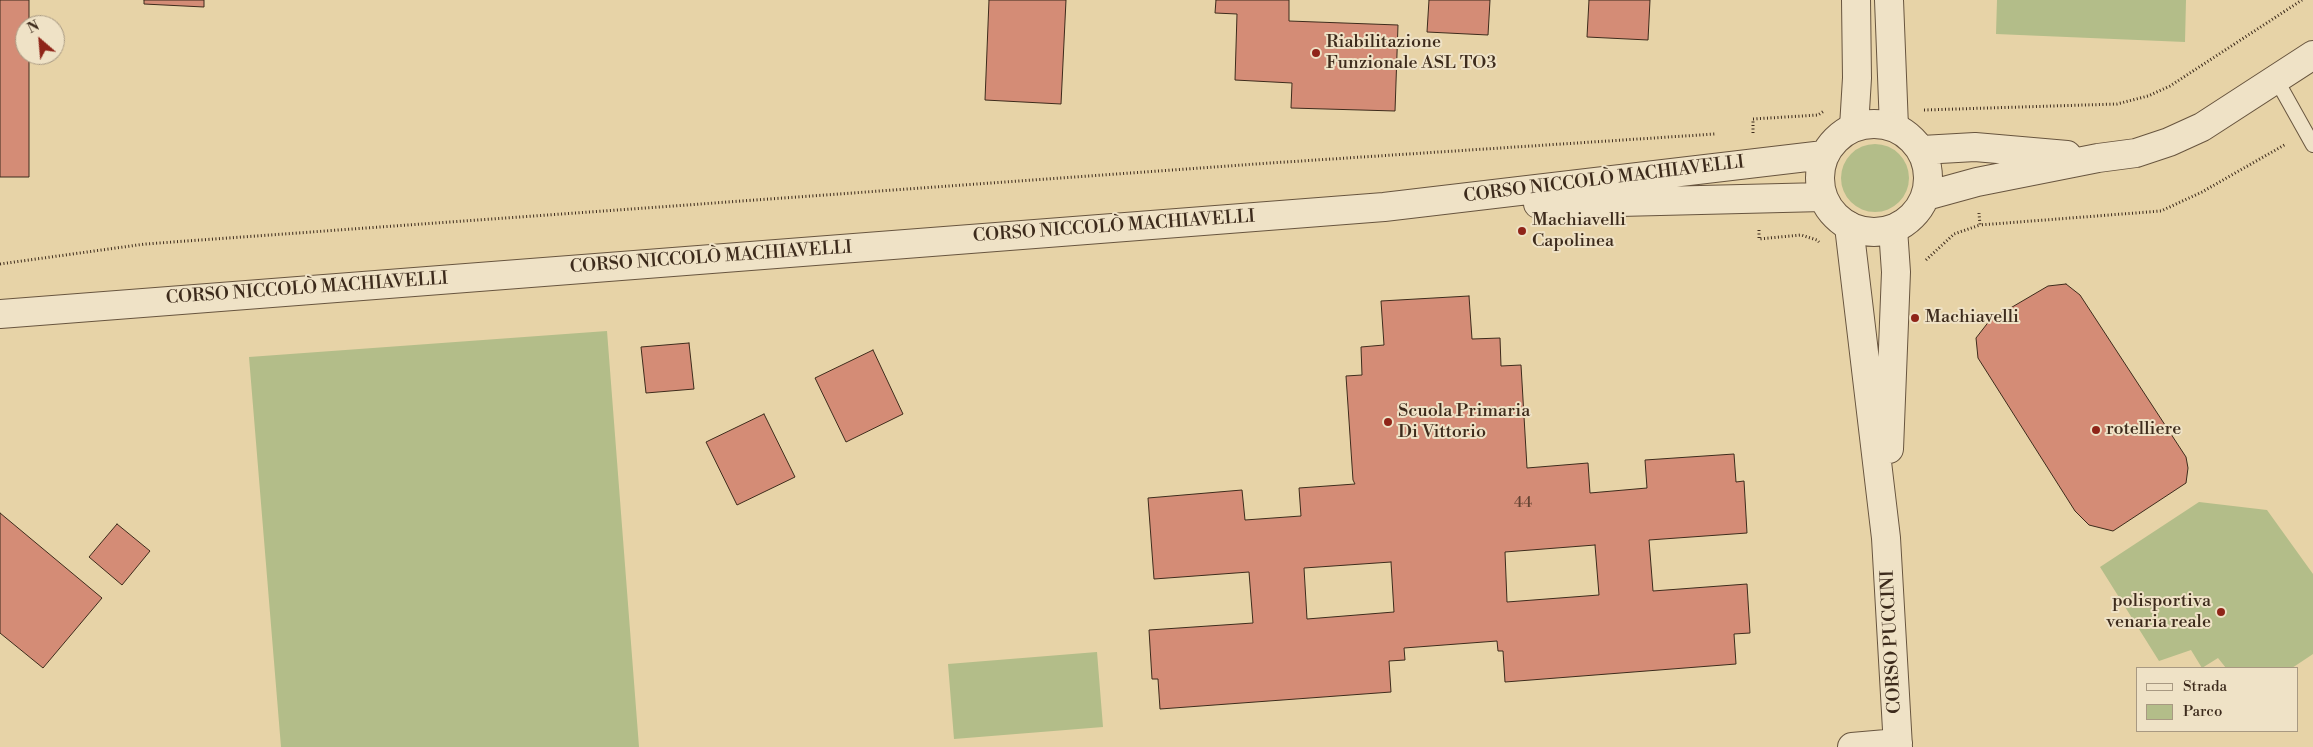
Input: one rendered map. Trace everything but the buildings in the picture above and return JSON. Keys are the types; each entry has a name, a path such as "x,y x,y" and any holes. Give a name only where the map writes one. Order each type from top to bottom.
{"street":[{"path":"1854,127 1857,78 1856,0"},
{"path":"1889,0 1894,127"},
{"path":"1926,196 1977,182 2136,152 2169,142 2202,127 2313,55"},
{"path":"1873,123 1894,127 1909,136 1922,150 1928,172 1926,196 1913,216 1892,229 1869,232 1849,226 1834,214 1823,197 1820,176 1824,155 1838,137 1854,127 1873,123"},
{"path":"1922,150 1975,147 2098,158"},
{"name":"CORSO NICCOLÒ MACHIAVELLI","path":"0,314 1384,207 1824,155"},
{"name":"CORSO NICCOLÒ MACHIAVELLI","path":"1384,207 1823,197"},
{"path":"1849,226 1886,538"},
{"path":"1886,538 1896,272 1892,229"},
{"name":"CORSO NICCOLÒ MACHIAVELLI","path":"0,318 37,310"},
{"name":"CORSO PUCCINI","path":"1886,538 1898,745"},
{"path":"1852,747 1898,745"}],"lane":[{"path":"2276,79 2313,145"}],"path":[{"path":"1972,108 2117,104 2148,96 2170,86 2302,0"},
{"path":"1743,132 1753,132"},
{"path":"0,264 164,243 1235,166 1723,134"}],"green space":[{"path":"1997,0 2186,0 2185,42 1996,34"},
{"path":"1868,144 1882,144 1894,149 1904,159 1909,171 1909,185 1904,197 1894,207 1882,212 1868,212 1856,207 1846,197 1841,185 1841,171 1846,159 1856,149"},
{"path":"607,331 639,747 281,747 249,357"},
{"name":"polisportiva venaria reale","path":"2199,502 2267,510 2313,574 2313,654 2294,667 2225,667 2218,658 2201,667 2191,650 2159,661 2100,567"},
{"path":"1097,652 1103,727 954,739 948,664"}],"place":[{"name":"Riabilitazione Funzionale ASL TO3","path":"1316,53"},
{"name":"Machiavelli Capolinea","path":"1522,231"},
{"name":"Machiavelli","path":"1915,318"},
{"name":"Scuola Primaria Di Vittorio","path":"1388,422"},
{"name":"rotelliere","path":"2096,430"},
{"name":"polisportiva venaria reale","path":"2221,612"}]}
